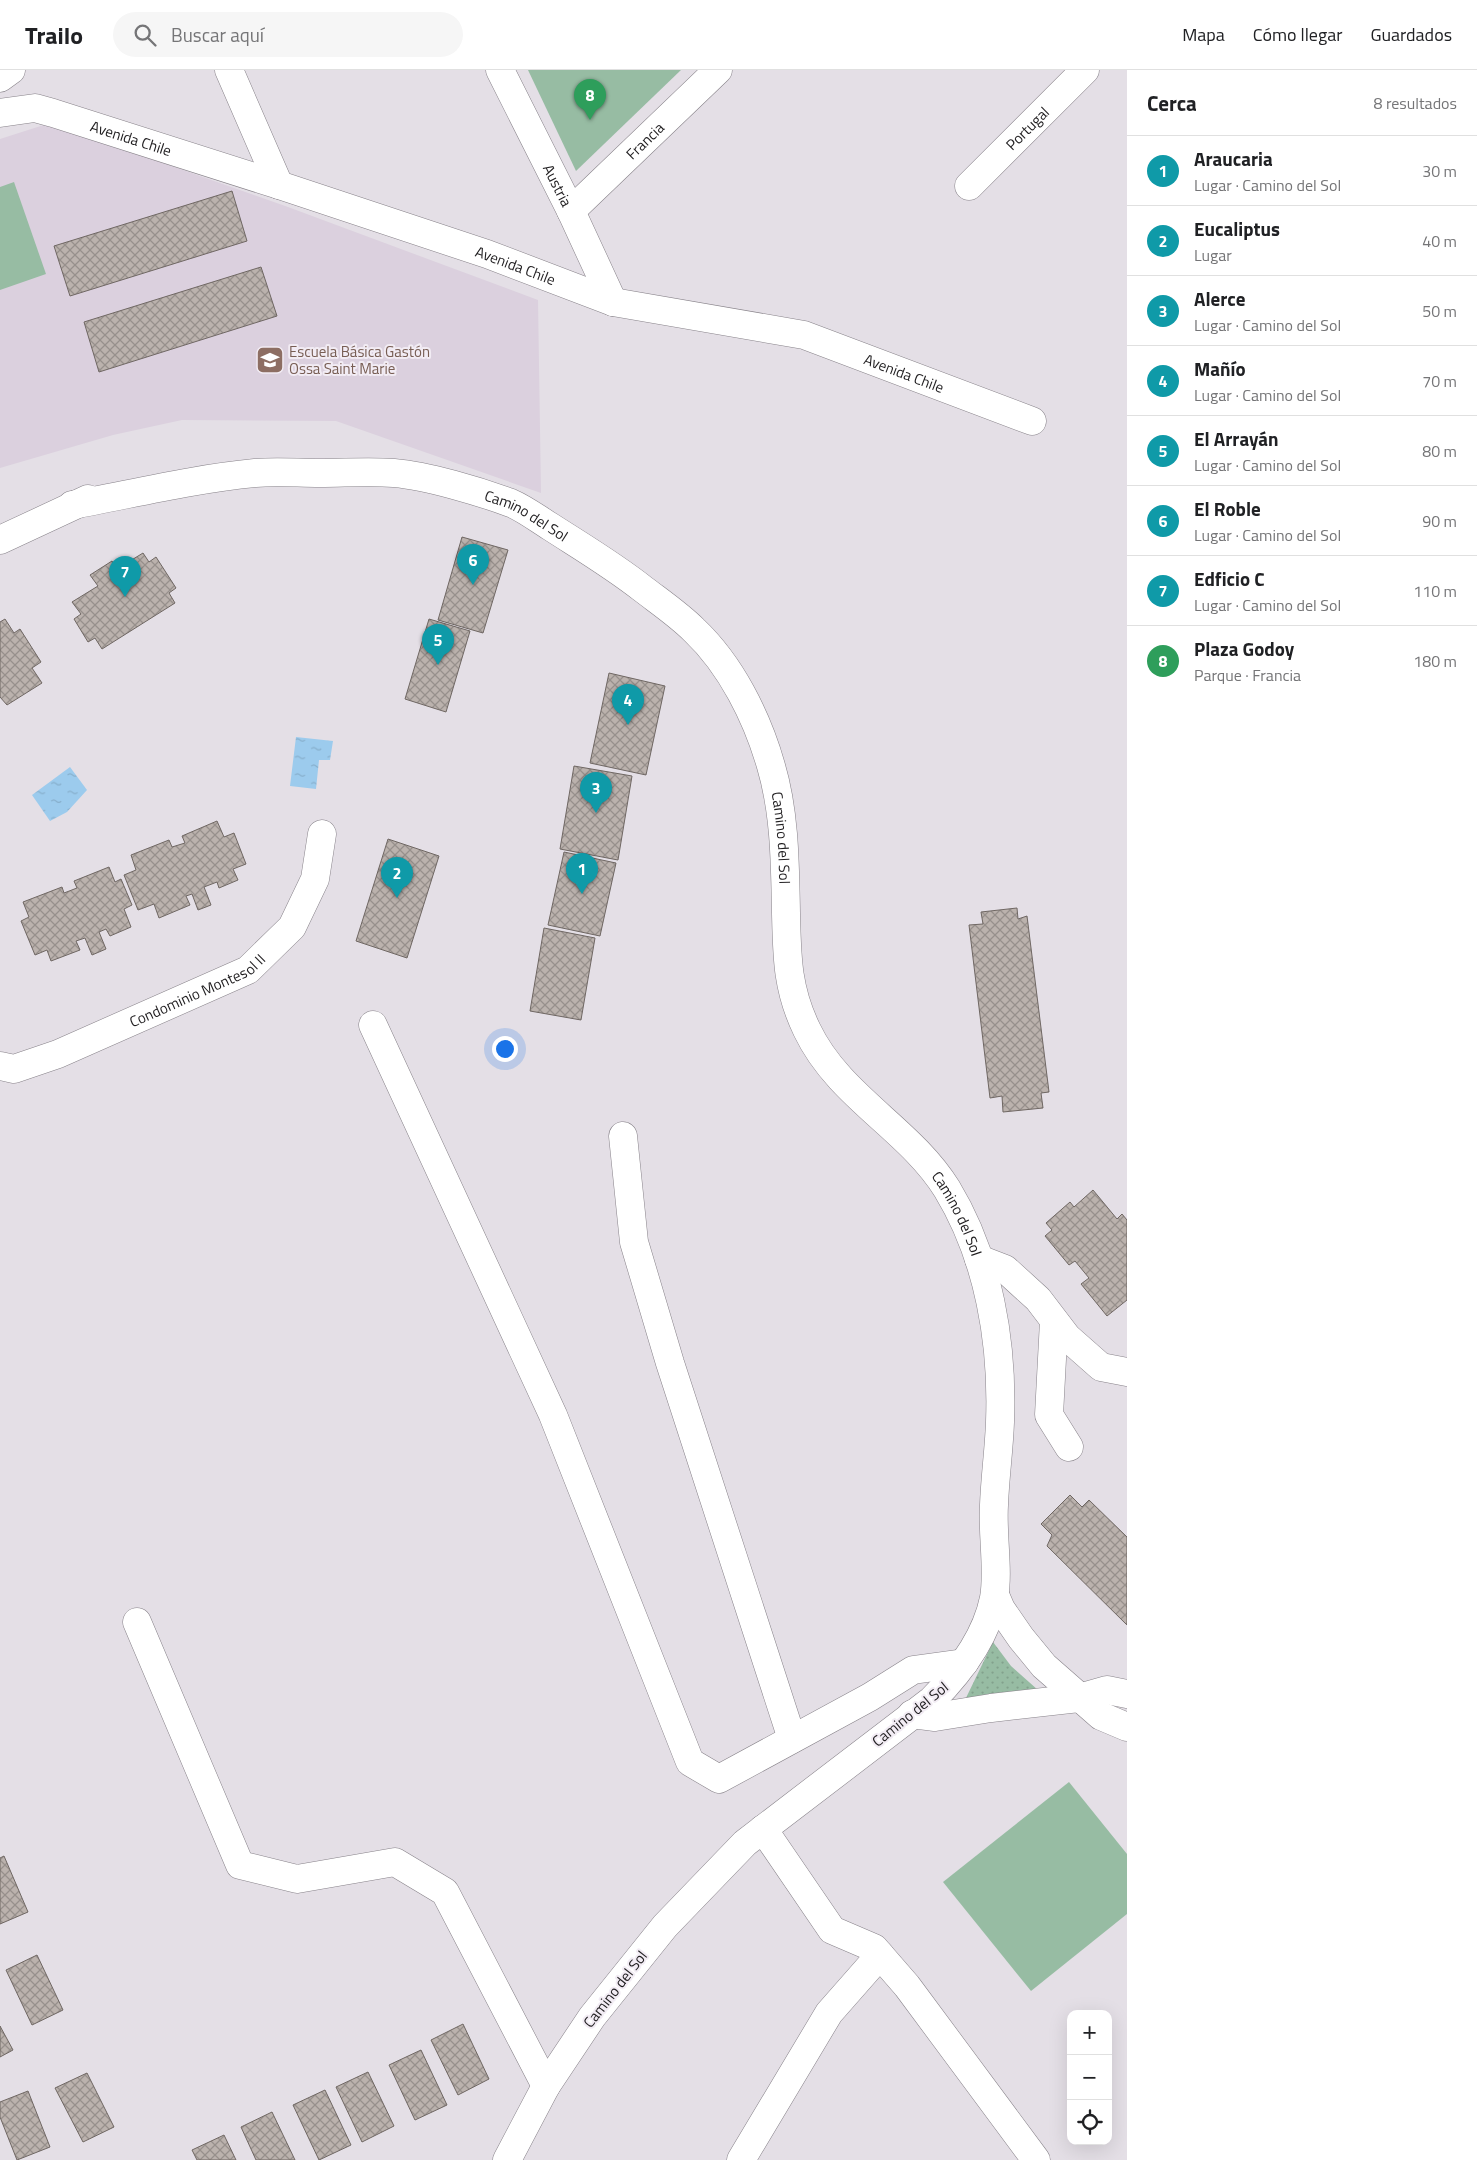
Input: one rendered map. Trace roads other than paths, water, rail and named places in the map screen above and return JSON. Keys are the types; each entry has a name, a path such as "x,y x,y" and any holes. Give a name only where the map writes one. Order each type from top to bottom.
{"street":[{"path":"0,78 11,70"},
{"path":"229,70 279,185"},
{"name":"Austria","path":"500,70 571,211 613,302"},
{"name":"Francia","path":"571,211 718,70"},
{"name":"Portugal","path":"969,186 1084,70"},
{"name":"Avenida Chile","path":"0,113 35,108 279,185 487,254 613,302 804,335 1032,421"},
{"name":"Camino del Sol","path":"0,540 72,505 159,470 233,459 257,472 396,473 446,483 514,504 628,577 693,629 713,651 745,700 760,732 779,800 783,836 786,947 789,976 796,1004 808,1032 824,1059 843,1083 903,1136 935,1172 958,1208 979,1259 996,1332 1000,1378 1000,1424 994,1508 995,1595 988,1619 964,1663 938,1694 745,1843 665,1926 592,2017 546,2086 507,2160"},
{"name":"Condominio Montesol II","path":"0,1066 14,1069 58,1054 248,970 292,927 315,879 322,834"},
{"path":"373,1025 552,1415 690,1762 719,1779 870,1697 913,1670 964,1663"},
{"path":"623,1136 634,1242 670,1363 792,1739"},
{"path":"979,1259 1005,1269 1038,1299 1067,1337 1101,1367 1127,1372"},
{"path":"1054,1321 1049,1415 1069,1447"},
{"path":"995,1595 1001,1608 1021,1638 1044,1666 1101,1716 1127,1727"},
{"path":"137,1622 240,1864 297,1879 395,1862 445,1892 546,2086"},
{"path":"912,1714 935,1717 991,1708 1080,1698 1107,1690 1127,1694"},
{"path":"763,1829 832,1930 874,1948 907,1986 1023,2156"},
{"path":"740,2160 829,2013 880,1955"}],"water":[{"path":"296,737 333,741 330,760 319,760 316,789 290,786"},
{"path":"70,767 87,790 67,812 50,821 32,795"}],"place":[{"name":"Plaza Godoy","path":"590,120"},
{"name":"Escuela Básica Gastón Ossa Saint Marie","path":"270,360"},
{"name":"El Roble","path":"473,585"},
{"name":"Edficio C","path":"125,597"},
{"name":"El Arrayán","path":"438,665"},
{"name":"Mañío","path":"628,725"},
{"name":"Alerce","path":"596,813"},
{"name":"Araucaria","path":"582,894"},
{"name":"Eucaliptus","path":"397,898"}]}
